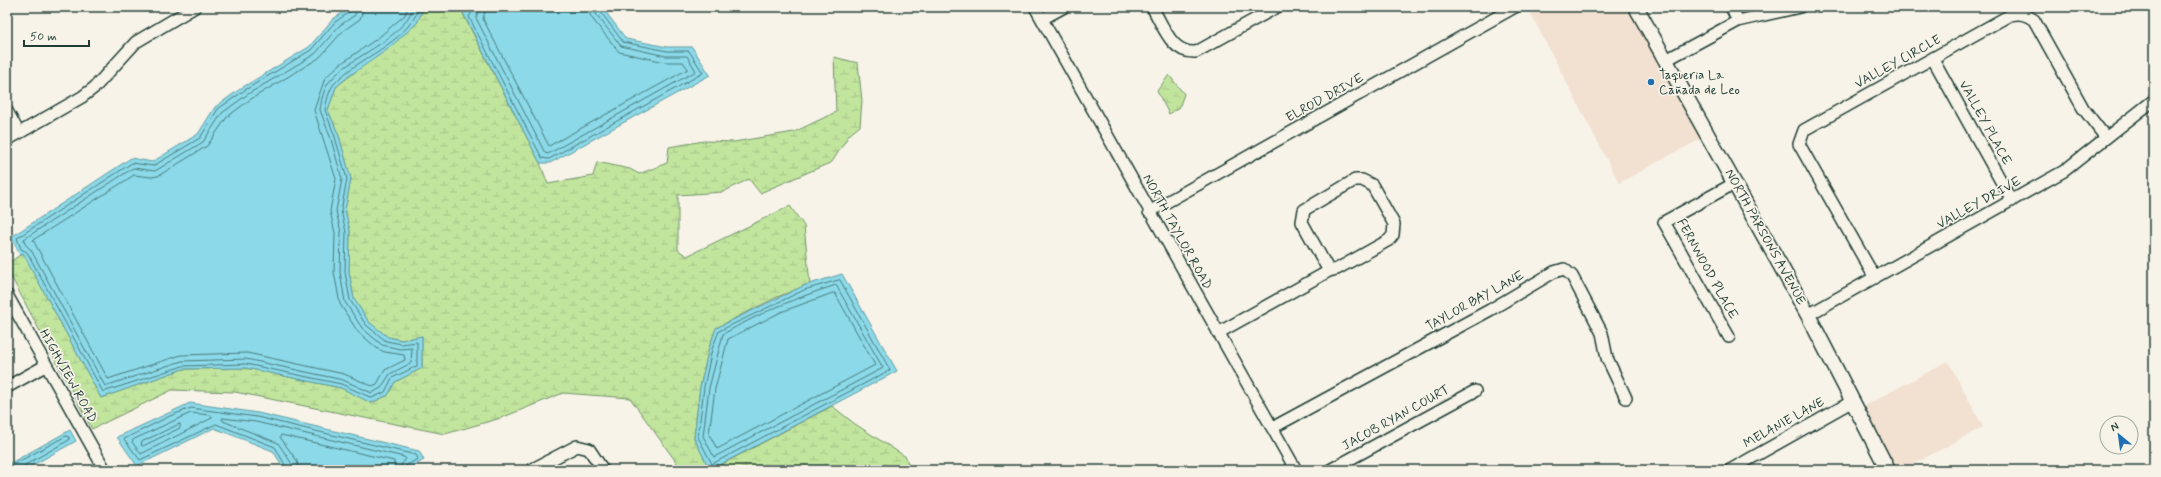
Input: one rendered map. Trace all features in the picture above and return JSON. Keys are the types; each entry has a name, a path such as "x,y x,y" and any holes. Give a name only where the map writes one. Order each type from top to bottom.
{"main road":[{"name":"NORTH PARSONS AVENUE","path":"1636,7 1808,315 1888,470"}],"street":[{"path":"7,140 95,88 136,42 195,7"},
{"name":"NORTH TAYLOR ROAD","path":"1035,7 1149,212 1296,470"},
{"path":"1042,19 1064,7"},
{"path":"1152,7 1174,44 1183,52 1189,53 1196,52 1277,7"},
{"name":"ELROD DRIVE","path":"1149,212 1515,7"},
{"path":"1731,7 1738,21"},
{"path":"1666,60 1738,21 1800,7"},
{"name":"VALLEY CIRCLE","path":"1875,278 1799,144 1804,130 2010,15 2017,14 2029,16 2034,20 2082,108 2106,138"},
{"name":"VALLEY PLACE","path":"1933,59 2012,201"},
{"name":"VALLEY DRIVE","path":"1808,315 2064,171 2154,100"},
{"path":"7,111 19,133"},
{"path":"1218,333 1329,271 1337,269 1389,240 1393,235 1394,224 1372,185 1367,182 1355,180 1304,210 1302,222 1329,271"},
{"name":"FERNWOOD PLACE","path":"1729,336 1664,222 1735,183"},
{"name":"TAYLOR BAY LANE","path":"1272,428 1490,310 1554,272 1564,269 1572,276 1602,332 1607,358 1626,398"},
{"name":"HIGHVIEW ROAD","path":"7,296 45,366 105,470"},
{"path":"7,387 45,366"},
{"name":"JACOB RYAN COURT","path":"1330,470 1475,390"},
{"name":"MELANIE LANE","path":"1730,470 1852,401"},
{"path":"532,470 577,446 589,449 603,470"}],"shaded area":[{"path":"1542,7 1631,7 1704,137 1619,183 1531,14"},
{"path":"1948,361 1983,427 1902,470 1898,470 1863,407"}],"green space":[{"path":"424,7 463,7 466,12 463,14 540,163 548,184 593,176 597,162 630,169 639,174 667,163 669,147 704,141 734,142 794,132 836,112 834,57 858,63 862,101 860,126 849,135 832,162 760,193 749,179 723,192 678,195 678,250 687,256 790,206 804,226 810,284 775,298 716,328 709,348 700,387 694,438 710,470 682,470 630,398 563,393 501,418 445,434 235,392 172,390 92,429 7,269 7,264 23,253 101,398 183,369 246,368 341,388 372,403 388,395 395,382 422,368 422,336 402,340 388,337 369,322 354,299 349,272 350,231 345,210 351,179 339,136 328,110 336,87 417,23"},
{"path":"1169,75 1184,94 1179,108 1169,114 1157,91"},
{"path":"832,406 855,424 906,457 910,470 711,470"}],"water":[{"path":"351,7 424,7 417,23 387,50 349,76 336,87 328,110 339,136 351,179 345,210 350,231 349,272 354,299 369,322 388,337 402,340 422,336 422,368 395,382 388,395 371,403 341,388 246,368 183,369 101,398 23,253 20,255 11,237 131,158 152,162 198,134 215,107 243,87 309,47 333,19"},
{"path":"474,7 602,7 626,39 667,47 692,47 710,75 550,163 540,163 463,13"},
{"path":"842,274 897,371 710,470 694,438 700,387 709,348 716,328 803,286"},
{"path":"190,403 258,413 419,451 424,460 406,470 285,470 273,451 214,428 137,466 117,437"},
{"path":"70,430 76,441 24,470 7,470 7,465"}],"place":[{"name":"Taqueria La Cañada de Leo","path":"1651,82"}]}
